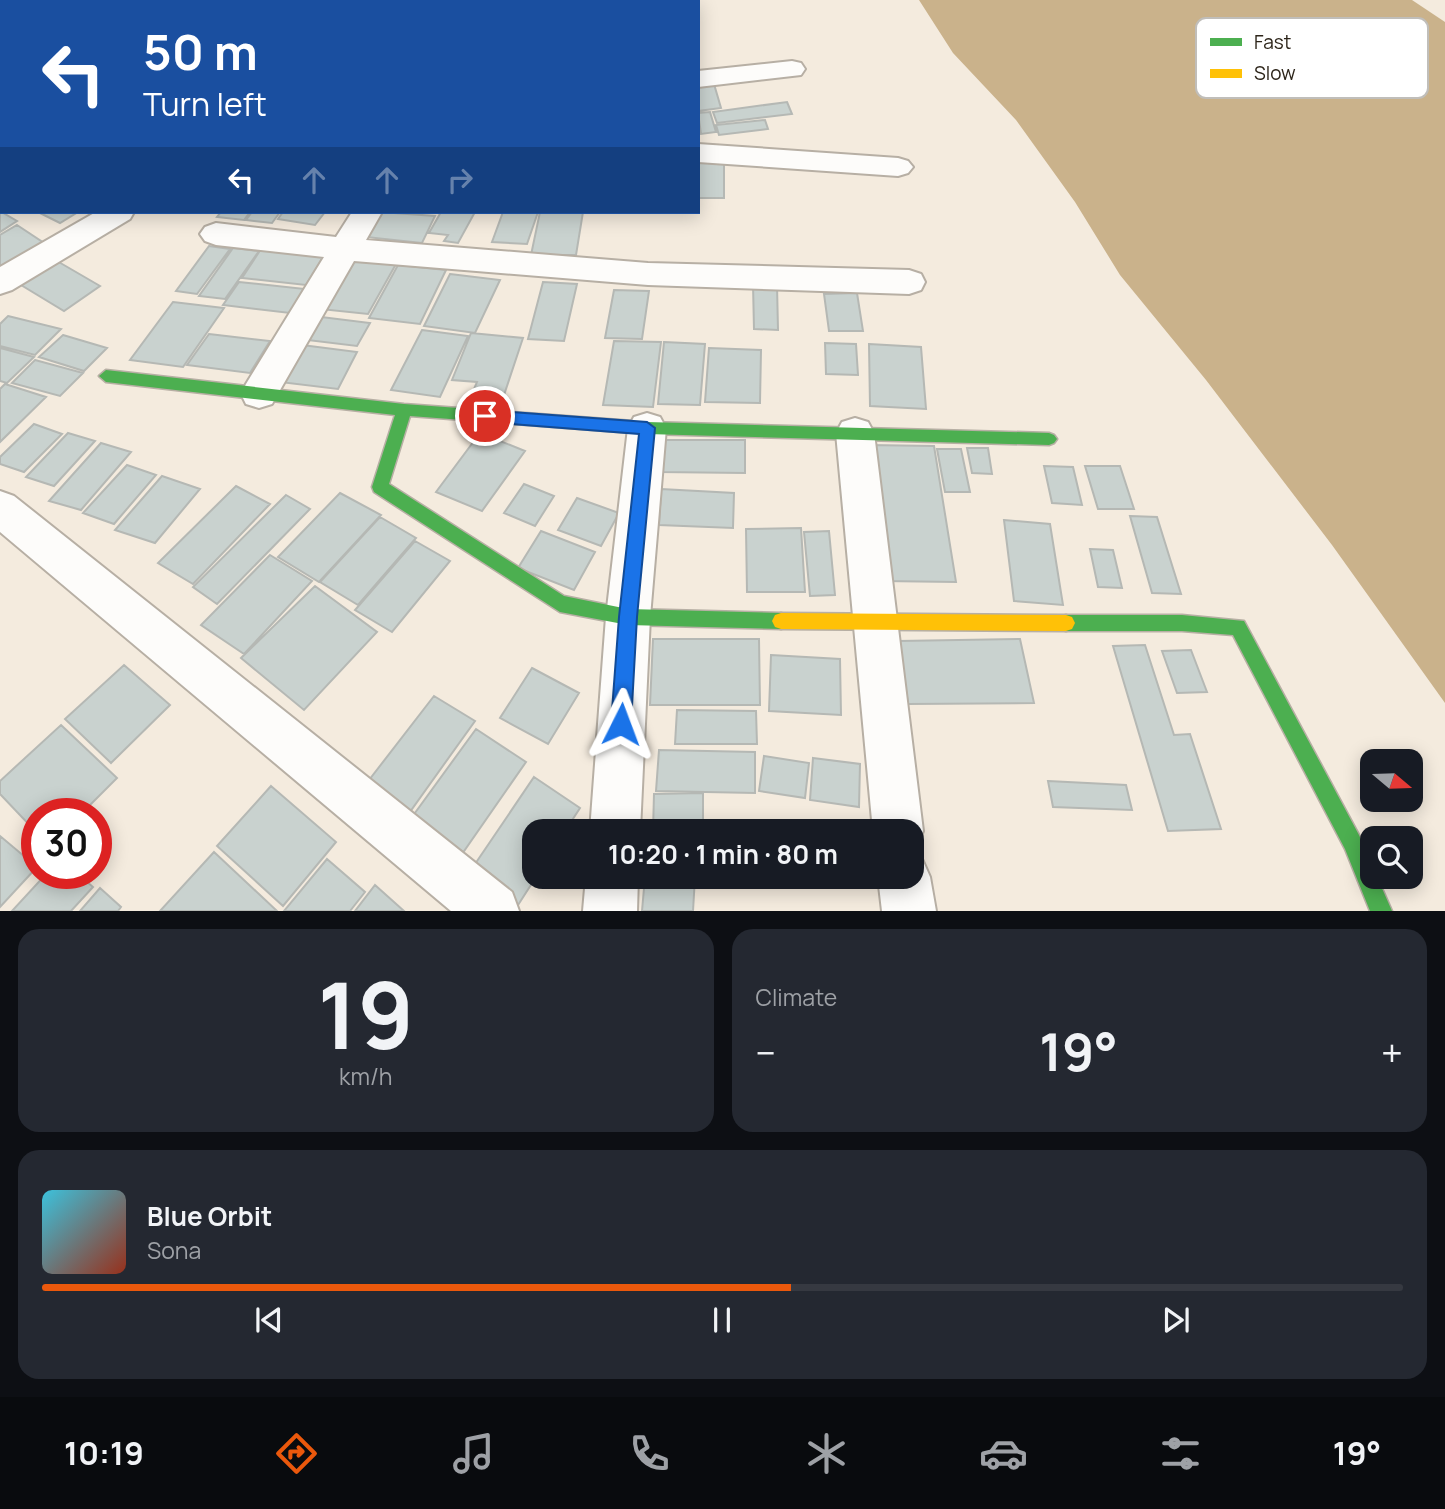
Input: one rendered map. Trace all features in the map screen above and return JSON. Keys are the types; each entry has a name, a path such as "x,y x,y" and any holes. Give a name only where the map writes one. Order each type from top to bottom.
{"street":[{"path":"700,79 792,69"},
{"path":"700,153 898,167"},
{"path":"0,282 116,214"},
{"path":"259,394 366,214"},
{"path":"216,234 345,249 648,274 909,282"},
{"path":"106,376 404,410 647,428 1049,439"},
{"path":"404,410 380,487 560,604 628,617 876,624 1169,623 1238,627 1352,842 1381,911"},
{"path":"616,819 628,617 647,428"},
{"path":"855,433 897,819"},
{"path":"0,508 493,911"},
{"path":"610,911 611,889"},
{"path":"906,889 909,911"}],"shaded area":[{"path":"919,0 1412,0 1445,22 1445,703 1332,545 1206,380 1120,275 1075,202 1016,120 953,53"}],"building":[{"path":"714,84 721,108 700,111 700,86"},
{"path":"787,102 792,114 717,123 713,112"},
{"path":"710,112 716,132 701,134 700,113"},
{"path":"765,120 768,129 719,135 716,125"},
{"path":"724,160 724,198 700,198 700,161"},
{"path":"0,214 17,221 0,232"},
{"path":"42,214 75,214 60,223"},
{"path":"219,214 248,214 244,220 217,217"},
{"path":"250,214 279,214 272,223 246,220"},
{"path":"282,214 323,214 315,225 278,219"},
{"path":"379,214 435,216 422,243 366,237"},
{"path":"440,214 474,214 458,243 444,241 448,235 429,233"},
{"path":"502,214 537,214 527,244 492,242"},
{"path":"540,214 583,214 576,255 531,255"},
{"path":"17,225 47,245 0,269 0,235"},
{"path":"209,246 230,249 197,294 176,291"},
{"path":"233,248 259,251 225,299 199,296"},
{"path":"261,249 324,256 306,285 242,278"},
{"path":"350,258 396,264 368,314 320,309"},
{"path":"57,261 100,286 64,311 21,285"},
{"path":"398,265 446,270 420,324 369,318"},
{"path":"450,274 500,280 475,333 424,326"},
{"path":"239,282 305,289 290,313 223,305"},
{"path":"543,282 577,284 564,341 528,339"},
{"path":"753,284 777,285 778,330 754,329"},
{"path":"614,290 649,291 642,339 605,338"},
{"path":"857,293 863,331 829,331 824,294"},
{"path":"173,302 224,308 183,367 130,360"},
{"path":"8,316 61,329 35,355 0,346 0,324"},
{"path":"313,316 370,323 357,346 299,339"},
{"path":"422,330 468,336 440,397 391,390"},
{"path":"471,333 523,338 503,398 471,396 477,382 452,380"},
{"path":"209,334 270,341 250,373 187,365"},
{"path":"63,335 107,348 84,371 39,357"},
{"path":"614,341 661,342 653,407 603,405"},
{"path":"664,342 705,344 700,405 658,404"},
{"path":"825,343 856,344 858,375 826,374"},
{"path":"869,344 921,347 926,409 870,406"},
{"path":"302,345 357,352 338,389 280,382"},
{"path":"0,348 34,357 7,383 0,381"},
{"path":"709,348 761,350 760,403 705,402"},
{"path":"35,360 83,373 60,396 12,383"},
{"path":"5,384 46,397 0,442 0,389"},
{"path":"34,424 62,434 24,472 0,464 0,457"},
{"path":"68,433 95,441 54,486 26,477"},
{"path":"480,433 525,451 482,511 436,492"},
{"path":"662,440 745,440 745,473 659,472"},
{"path":"101,443 131,452 81,510 49,501"},
{"path":"868,445 934,446 956,582 882,581"},
{"path":"967,448 988,448 992,474 972,473"},
{"path":"937,449 961,449 970,492 945,492"},
{"path":"127,465 156,475 114,524 83,513"},
{"path":"1044,466 1073,467 1082,505 1052,503"},
{"path":"1085,466 1120,466 1134,509 1098,509"},
{"path":"162,476 200,489 155,543 115,530"},
{"path":"524,484 554,496 535,526 504,513"},
{"path":"236,486 270,504 193,584 158,563"},
{"path":"661,489 734,493 733,528 659,525"},
{"path":"340,493 381,515 319,582 278,557"},
{"path":"286,495 310,509 217,604 193,587"},
{"path":"577,498 619,513 601,546 558,530"},
{"path":"1130,516 1157,517 1181,594 1152,593"},
{"path":"380,517 416,538 358,605 320,582"},
{"path":"1004,520 1050,524 1063,605 1014,601"},
{"path":"801,528 805,592 747,592 746,529"},
{"path":"541,531 595,552 574,590 518,568"},
{"path":"829,531 835,595 810,596 804,532"},
{"path":"415,541 450,561 392,632 355,610"},
{"path":"1090,549 1113,550 1122,588 1098,587"},
{"path":"270,555 312,581 244,654 201,625"},
{"path":"315,586 377,632 304,710 241,658"},
{"path":"653,639 759,639 760,705 650,705"},
{"path":"1020,639 1034,703 908,704 899,641"},
{"path":"1145,645 1174,735 1190,734 1221,829 1168,831 1113,646"},
{"path":"1191,650 1207,692 1177,693 1162,651"},
{"path":"771,655 840,659 841,715 769,711"},
{"path":"124,665 170,705 111,763 65,719"},
{"path":"532,668 579,693 548,744 500,718"},
{"path":"434,696 475,721 402,823 359,793"},
{"path":"677,710 756,711 757,744 675,744"},
{"path":"61,725 117,778 97,798 21,798 21,816 0,794 0,781"},
{"path":"476,729 526,762 462,854 412,817"},
{"path":"659,750 755,752 755,793 656,791"},
{"path":"764,756 809,763 805,798 759,791"},
{"path":"813,758 860,764 859,807 810,800"},
{"path":"534,777 580,808 573,819 522,819 522,889 528,889 518,905 471,870"},
{"path":"1048,781 1126,785 1132,810 1053,807"},
{"path":"271,786 336,842 283,906 217,846"},
{"path":"703,793 703,819 653,819 654,794"},
{"path":"0,836 21,854 21,884 0,907"},
{"path":"214,852 277,911 160,911"},
{"path":"327,859 365,892 350,911 284,911"},
{"path":"375,885 404,911 355,911"},
{"path":"32,889 91,889 71,911 12,911"},
{"path":"99,889 121,907 118,911 80,911"},
{"path":"644,889 694,889 693,911 642,911"}],"traffic: fast":[{"path":"106,376 404,410 647,428 1049,439"},
{"path":"404,410 380,487 560,604 628,617 781,621"},
{"path":"1066,623 1182,623 1238,627 1352,842 1381,911"}],"traffic: slow":[{"path":"781,621 1066,623"}],"route":[{"path":"485,416 647,428 628,617 621,724"}]}
